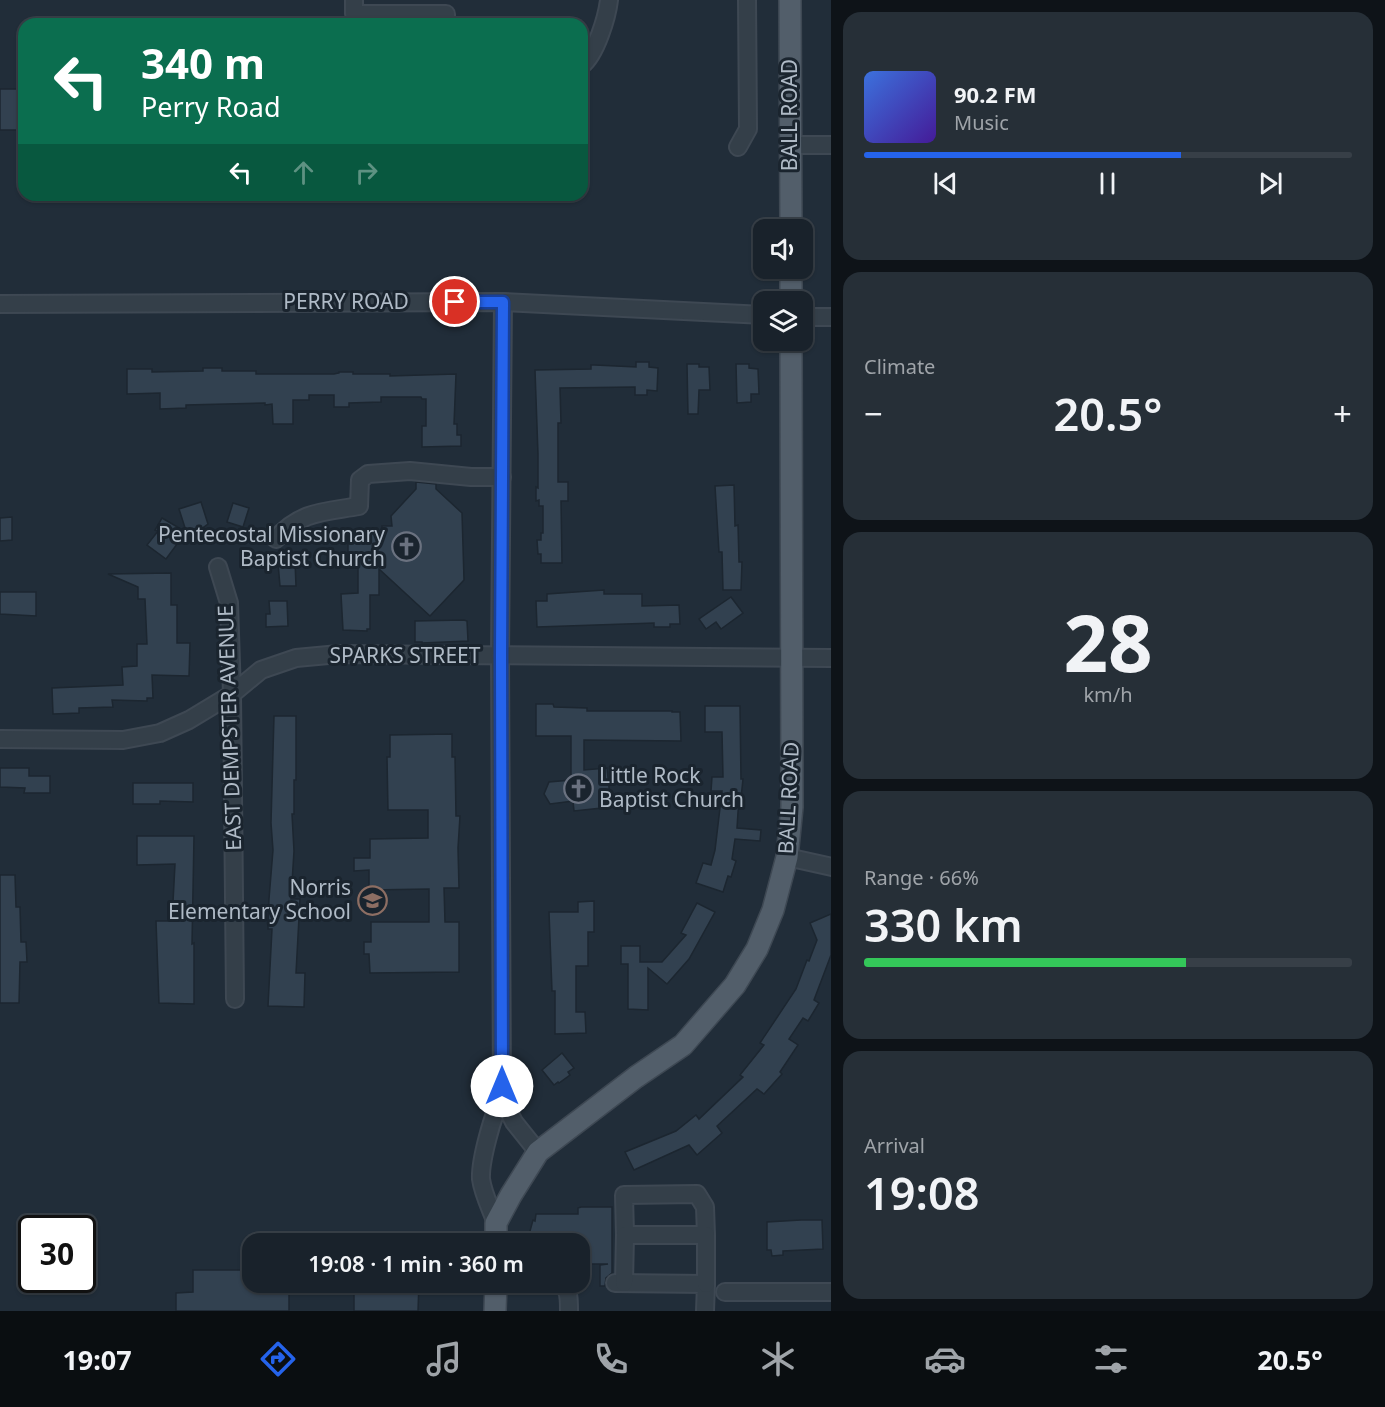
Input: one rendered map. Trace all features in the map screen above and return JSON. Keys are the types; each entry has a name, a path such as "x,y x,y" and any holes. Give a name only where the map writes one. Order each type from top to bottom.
{"main road":[{"name":"BALL ROAD","path":"790,0 791,219"},
{"name":"BALL ROAD","path":"538,1152 683,1044 735,985 757,949 773,910 787,857 792,807 791,351"},
{"path":"496,1233 511,1195 538,1152"},
{"path":"495,1311 496,1293"}],"street":[{"path":"354,0 354,14 446,14 446,18"},
{"path":"588,58 597,43 609,0"},
{"path":"738,147 748,129 747,0"},
{"path":"791,145 831,144"},
{"path":"503,302 502,1098 514,1122 538,1152"},
{"name":"PERRY ROAD","path":"0,304 503,302 753,314"},
{"path":"813,317 831,317"},
{"path":"276,539 304,516 359,506 360,480 368,474 410,471 471,477 502,477"},
{"name":"EAST DEMPSTER AVENUE","path":"218,567 229,603 235,999"},
{"name":"SPARKS STREET","path":"0,739 123,740 160,733 189,720 232,694 261,670 296,658 339,654 831,658"},
{"path":"787,857 831,867"},
{"path":"496,1233 481,1177 494,1114 502,1098"},
{"path":"705,1311 706,1284 706,1235 705,1207 697,1194 624,1195 625,1235 620,1283 706,1284"},
{"path":"625,1235 706,1235"},
{"path":"725,1292 831,1292"},
{"path":"568,1293 569,1311"}],"building":[{"path":"0,89 18,89 18,130 0,130"},
{"path":"636,362 649,362 649,367 658,368 657,391 647,390 647,395 635,395 635,387 560,388 558,482 568,482 568,501 561,501 562,563 541,563 537,540 541,540 541,533 543,533 543,506 539,506 539,500 536,501 538,454 535,370 591,369 591,365 636,367"},
{"path":"687,364 709,367 710,390 699,390 698,414 688,414"},
{"path":"736,364 749,364 749,368 758,369 759,394 751,394 751,402 737,403"},
{"path":"203,368 222,368 222,371 256,371 256,374 353,372 353,374 390,374 390,376 456,374 454,424 457,424 457,435 461,435 461,446 422,447 422,426 426,426 426,399 421,397 381,397 381,402 349,403 349,407 334,407 334,395 309,395 309,400 293,400 293,424 273,424 272,404 186,405 186,408 160,409 160,393 127,394 127,369 152,369 152,372 203,371"},
{"name":"Pentecostal Missionary Baptist Church","path":"416,482 436,484 436,489 462,513 464,580 430,616 379,569 379,595 370,595 370,629 367,631 343,630 341,594 358,593 358,561 348,561 348,531 382,531 382,526 392,526 391,516 416,489"},
{"path":"734,485 735,526 738,525 739,562 742,562 741,590 723,590 722,552 719,552 715,486"},
{"path":"201,502 208,524 187,534 179,509"},
{"path":"233,503 249,508 243,527 227,522"},
{"path":"12,517 12,540 0,541 0,518"},
{"path":"162,518 186,532 166,559 147,545 158,531 155,530"},
{"path":"295,562 296,586 280,586 278,563"},
{"path":"171,573 171,605 177,605 177,643 190,643 189,676 152,675 153,698 147,698 147,701 112,700 113,707 79,708 79,713 53,714 52,688 123,685 122,667 137,666 137,644 147,644 145,599 138,599 138,587 108,574"},
{"path":"604,590 604,594 642,594 642,606 679,605 680,624 670,624 670,627 654,627 654,623 537,627 536,601 547,601 547,594"},
{"path":"0,592 36,592 36,616 0,614"},
{"path":"731,597 743,613 721,629 716,622 706,629 699,619"},
{"path":"269,601 287,601 288,626 266,627 266,614 270,614"},
{"path":"415,621 467,621 468,641 415,642"},
{"path":"536,704 587,708 587,711 680,712 681,741 584,740 584,770 607,768 611,807 574,811 573,801 550,804 544,794 549,782 571,780 571,736 536,736"},
{"path":"705,706 740,706 741,779 743,779 737,828 761,830 760,841 735,839 732,859 736,861 723,892 696,883 703,863 711,865 715,850 722,791 711,791 712,777 723,777 722,732 705,732"},
{"path":"274,716 296,716 291,899 300,899 296,973 305,973 304,1007 268,1006 272,929 268,929 273,850 271,823"},
{"path":"452,734 452,757 455,757 456,816 460,816 459,888 444,888 445,922 459,922 459,972 370,973 369,954 364,954 364,942 371,942 371,922 429,922 429,889 369,890 369,870 354,871 354,858 370,858 370,839 428,838 428,810 388,810 387,757 390,757 390,735"},
{"path":"0,768 29,768 29,776 50,776 50,793 24,793 25,788 0,787"},
{"path":"133,783 193,783 193,802 160,801 160,804 133,804"},
{"path":"137,836 194,836 192,944 194,943 194,1004 159,1003 156,921 172,921 175,864 137,865"},
{"path":"0,875 15,875 16,907 20,907 21,942 26,942 27,962 20,962 19,1003 0,1003"},
{"path":"594,901 594,932 588,932 588,966 576,966 576,1012 585,1012 586,1033 555,1034 555,991 552,991 549,912 578,912 578,902"},
{"path":"697,903 715,912 689,959 667,984 648,968 648,1010 628,1009 628,964 621,964 621,946 640,946 640,962 662,962 686,935 681,933"},
{"path":"831,914 831,955 814,1000 819,1003 808,1021 803,1018 789,1039 798,1045 780,1072 782,1074 764,1094 757,1089 717,1126 722,1133 697,1155 689,1145 634,1170 625,1152 676,1131 696,1115 699,1119 743,1077 740,1075 764,1045 760,1043 796,989 807,960 809,961 817,940 810,923"},
{"path":"562,1053 574,1068 568,1072 570,1075 554,1085 542,1070"},
{"path":"612,1207 612,1273 606,1278 605,1286 600,1286 600,1265 608,1264 590,1264 590,1233 531,1233 536,1214 578,1214 578,1208"},
{"path":"822,1220 823,1249 783,1251 783,1255 772,1256 771,1250 767,1250 767,1222"},
{"path":"193,1270 242,1270 242,1293 289,1293 289,1311 176,1311 176,1293 193,1292"},
{"path":"354,1293 419,1293 418,1311 354,1311"}],"place":[{"name":"Pentecostal Missionary Baptist Church","path":"406,547"},
{"name":"Little Rock Baptist Church","path":"578,788"},
{"name":"Norris Elementary School","path":"372,900"}],"route":[{"path":"455,302 503,302 502,1086"}]}
